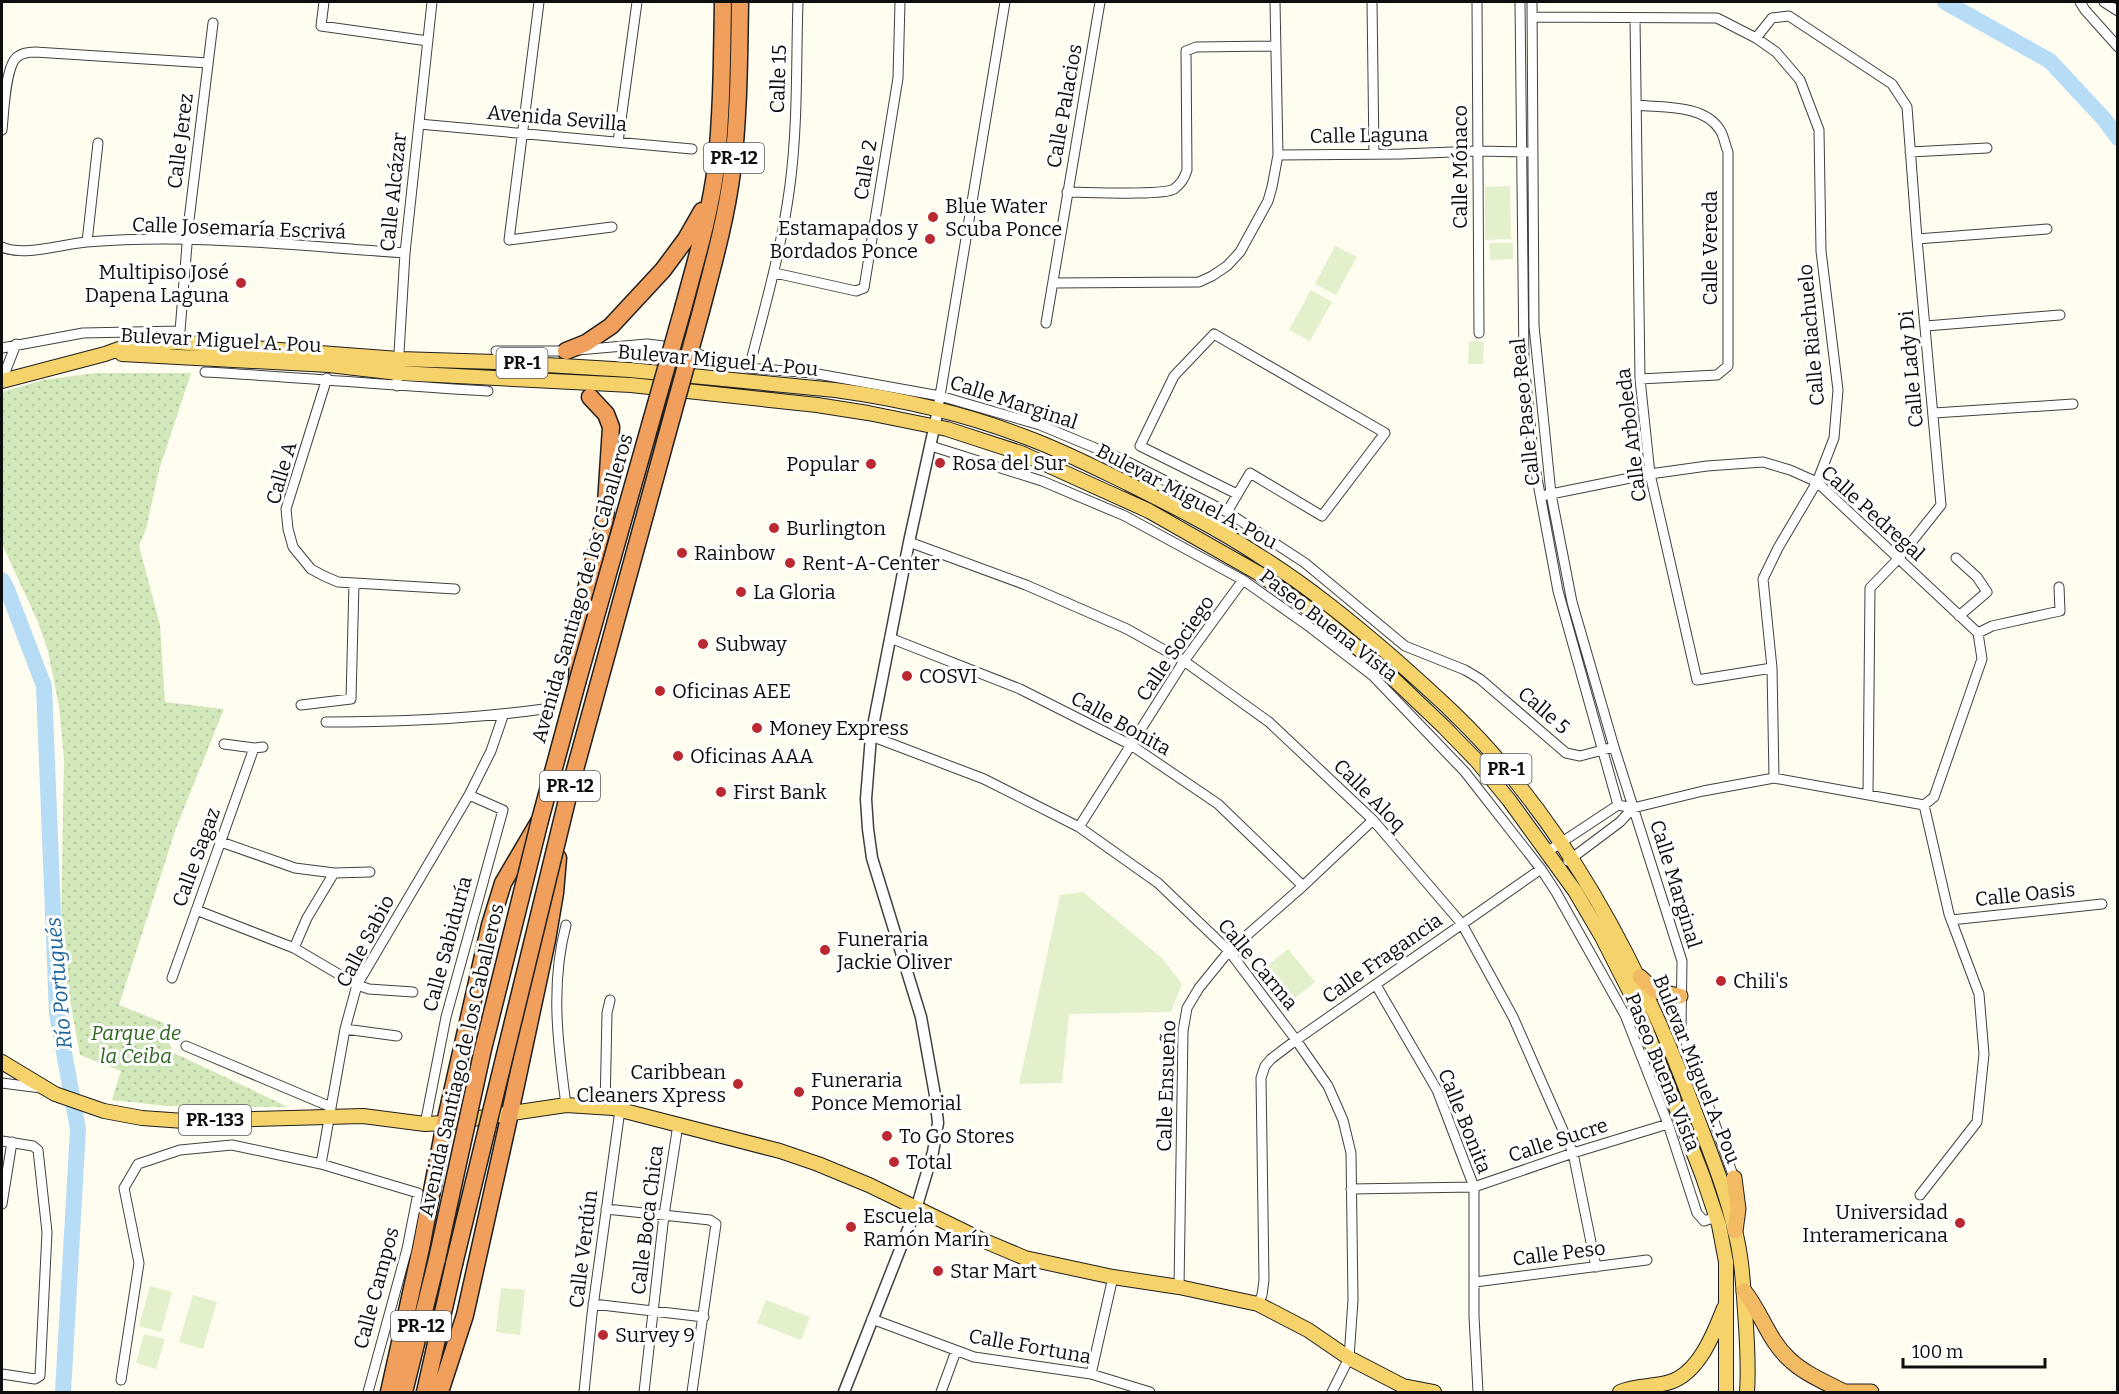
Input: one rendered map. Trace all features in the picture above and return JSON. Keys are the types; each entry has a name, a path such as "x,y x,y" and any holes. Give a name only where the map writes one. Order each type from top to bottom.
{"highway":[{"name":"Avenida Santiago de los Caballeros","path":"404,1392 437,1259 483,1049 540,820 684,305 711,197 716,166 721,92 723,2"},
{"name":"Avenida Santiago de los Caballeros","path":"425,1392 561,824 602,665 722,229 732,174 738,107 740,2"},
{"path":"566,351 586,343 611,326 679,251 711,197"},
{"path":"577,683 579,615 605,519 611,427 606,414 590,397"},
{"path":"389,1392 477,978 503,883 540,820"},
{"path":"440,1392 465,1315 510,1113 555,893 561,824"},
{"path":"1640,977 1655,991 1680,996"},
{"path":"1734,1179 1738,1209 1735,1231"},
{"path":"1744,1292 1755,1305 1774,1340 1788,1358 1810,1374 1842,1392 1871,1392"}],"main road":[{"name":"Bulevar Miguel A. Pou","path":"2,381 105,354 151,354 329,365 398,372 632,385 818,405 935,427 1021,453 1149,511 1239,560 1277,585 1353,643 1444,727 1509,800 1575,891 1602,937 1633,998 1703,1177 1716,1217 1726,1262 1726,1392"},
{"name":"Bulevar Miguel A. Pou","path":"398,372 563,366 779,383 866,394 938,410 1028,438 1088,464 1203,522 1261,556 1309,589 1370,637 1455,714 1504,766 1571,859 1615,930 1640,977 1669,1042 1717,1172 1735,1231 1742,1264 1747,1392"},
{"name":"PR-133","path":"2,1062 45,1088 82,1105 142,1118 184,1121 329,1112 425,1124 566,1105 620,1110 780,1151 818,1164 1025,1258 1258,1304 1308,1330 1349,1358 1404,1386 1434,1392"},
{"path":"1620,1392 1672,1381 1689,1370 1710,1343 1727,1300"}],"street":[{"path":"324,2 321,26 428,41"},
{"name":"Calle Alcázar","path":"398,372 405,253 432,2"},
{"path":"539,2 509,240 612,227"},
{"path":"618,142 637,2"},
{"name":"Calle 15","path":"749,368 775,273 790,183 798,2"},
{"name":"Calle 2","path":"775,273 856,291 864,288 897,78 900,2"},
{"path":"844,1392 916,1209 933,1152 938,1123 936,1095 921,1017 872,858 866,799 871,736 909,542 935,427 1005,2"},
{"name":"Calle Palacios","path":"1046,323 1100,2"},
{"path":"1053,283 1194,282 1212,276 1234,259 1268,201 1278,155 1275,2"},
{"path":"1372,2 1374,154"},
{"name":"Calle Mónaco","path":"1477,2 1479,333"},
{"name":"Calle Paseo Real","path":"1520,2 1524,363 1534,462 1558,591 1618,805"},
{"name":"Calle Paseo Real","path":"1532,2 1534,326 1551,494 1572,602 1633,808"},
{"path":"2080,2 2118,47"},
{"path":"2104,2 2118,10"},
{"name":"Calle Lady Di","path":"1756,38 1772,18 1789,16 1892,84 1907,106 1941,505 1898,559 1870,588 1868,795"},
{"name":"Calle Riachuelo","path":"1532,17 1717,18 1756,38 1776,52 1800,80 1819,130 1821,251 1838,390 1834,438 1817,482 1762,579 1772,668 1774,778"},
{"name":"Calle Arboleda","path":"1635,19 1640,379 1650,474 1697,680 1772,668"},
{"name":"Calle Jerez","path":"16,344 82,333 180,331 186,239 213,23"},
{"path":"1067,192 1155,192 1174,189 1181,183 1187,170 1186,51 1196,46 1276,46"},
{"path":"2,130 10,68 17,57 22,54 36,52 208,63"},
{"name":"Calle Vereda","path":"1637,105 1687,110 1704,115 1720,129 1728,152 1728,366 1718,375 1640,379"},
{"name":"Avenida Sevilla","path":"419,123 692,149"},
{"path":"1972,137 1973,149"},
{"path":"87,242 98,143"},
{"path":"1910,152 1987,148"},
{"name":"Calle Laguna","path":"1278,155 1533,152"},
{"path":"2035,218 2036,230"},
{"path":"1917,238 2047,229"},
{"name":"Calle Josemaría Escrivá","path":"2,247 19,251 87,242 186,239 405,253"},
{"path":"1926,326 2060,315"},
{"path":"1227,512 1250,473 1322,516 1386,433 1214,334 1174,375 1140,446 1237,494"},
{"path":"2,348 16,344"},
{"path":"2,381 16,344"},
{"name":"Calle Marginal","path":"496,351 566,351 647,344 672,347 749,368 812,373 940,396 1051,430 1124,459 1227,512 1305,563 1405,646 1457,667"},
{"path":"206,372 327,378 398,372 488,391"},
{"name":"Calle A","path":"327,378 286,509 293,547 311,569 338,582 455,589"},
{"path":"1934,413 2073,404"},
{"name":"Paseo Buena Vista","path":"931,446 1042,481 1125,516 1243,580 1307,625 1372,676 1465,772 1541,869 1625,1015 1668,1124 1697,1213 1704,1221 1716,1217"},
{"name":"Calle Pedregal","path":"1540,496 1650,474 1707,466 1763,462 1790,470 1817,482 1978,633"},
{"name":"Calle Aloq","path":"909,542 1026,585 1127,629 1184,661 1269,723 1373,820 1462,924 1513,1017 1573,1153 1596,1267"},
{"path":"1956,558 1977,578 1987,592 1959,616"},
{"name":"Calle Sociego","path":"1079,827 1184,661 1243,580"},
{"path":"301,705 351,699 354,583"},
{"path":"1547,852 1618,805 1633,808 1702,791 1774,778 1924,805 1934,798 1983,659 1978,633 1992,626 2060,611 2059,587"},
{"name":"Calle Bonita","path":"890,638 1020,689 1131,745 1218,804 1304,886"},
{"name":"Calle 5","path":"1457,667 1480,679 1566,753 1580,756 1614,747"},
{"path":"326,722 395,722 503,716 544,709"},
{"name":"Calle Sabio","path":"321,1164 345,1029 357,985 469,795 491,751 503,716"},
{"name":"Calle Carma","path":"871,736 984,779 1079,827 1158,883 1229,951 1328,1086 1343,1120 1351,1153 1353,1299 1349,1358"},
{"name":"Calle Sagaz","path":"172,978 258,748 224,744"},
{"name":"Calle Sabiduría","path":"425,1124 446,1017 503,810 469,795"},
{"path":"1920,1195 1977,1122 1984,1054 1979,994 1951,920 1924,805"},
{"path":"1558,868 1620,822 1633,808"},
{"name":"Calle Marginal","path":"1633,808 1682,961 1681,1028 1734,1179"},
{"name":"Calle Ensueño","path":"1179,1287 1183,1031 1187,1008 1199,988 1229,951 1304,886 1373,820"},
{"path":"221,842 295,868 334,873 370,872"},
{"name":"Calle Fragancia","path":"1258,1304 1264,1280 1261,1078 1265,1066 1296,1040 1541,869"},
{"path":"294,948 307,918 334,873"},
{"name":"Calle Oasis","path":"1951,920 2102,904"},
{"path":"196,910 294,948 357,985 413,992"},
{"path":"566,925 560,948 556,1001 566,1105"},
{"name":"Calle Bonita","path":"1376,985 1437,1090 1474,1187 1474,1316 1478,1392"},
{"path":"604,1108 607,1013 610,1000"},
{"path":"345,1029 397,1036"},
{"path":"186,1047 329,1112"},
{"path":"6,1083 45,1088"},
{"name":"Calle Verdún","path":"584,1392 593,1304 620,1110"},
{"name":"Calle Boca Chica","path":"644,1392 664,1215 680,1124"},
{"name":"Calle Sucre","path":"1351,1189 1474,1187 1668,1124"},
{"path":"2,1141 36,1147 48,1232 40,1376 35,1378 2,1374"},
{"path":"2,1204 12,1142"},
{"path":"121,1380 139,1263 124,1188 138,1164 180,1150 232,1145 321,1164"},
{"name":"Calle Campos","path":"321,1164 418,1193 407,1248 368,1392"},
{"path":"606,1209 710,1220 716,1224 692,1392"},
{"name":"Calle Peso","path":"1475,1282 1647,1260"},
{"path":"1091,1374 1113,1277"},
{"path":"593,1304 704,1317"},
{"name":"Calle Fortuna","path":"872,1319 974,1357 1091,1374 1150,1392"},
{"path":"941,1392 956,1351"},
{"path":"1332,1392 1349,1358"}],"green space":[{"path":"1510,186 1511,239 1485,240 1485,187"},
{"path":"1489,243 1513,243 1513,259 1490,260"},
{"path":"1335,246 1357,257 1336,295 1315,284"},
{"path":"1311,290 1332,302 1310,341 1289,330"},
{"path":"1469,341 1484,342 1483,364 1468,364"},
{"name":"Parque de la Ceiba","path":"96,373 191,373 159,470 146,529 139,546 160,625 165,702 224,709 176,828 119,1005 164,1023 172,1052 288,1107 167,1106 112,1100 121,1071 80,1055 66,979 61,935 64,759 59,706 48,651 38,622 2,544 2,392 43,380"},
{"path":"1083,892 1163,959 1182,984 1171,1012 1069,1014 1062,1083 1019,1084 1060,895"},
{"path":"1288,949 1315,982 1295,998 1268,965"},
{"path":"150,1286 172,1292 161,1332 139,1326"},
{"path":"501,1288 525,1290 520,1335 496,1332"},
{"path":"193,1295 217,1302 203,1349 179,1342"},
{"path":"766,1300 810,1317 801,1340 757,1323"},
{"path":"144,1334 165,1339 156,1369 136,1363"}],"waterway":[{"path":"1945,2 2050,61 2104,119 2118,138"},
{"name":"Río Portugués","path":"2,580 44,686 57,1014 78,1129 63,1392"}],"place":[{"name":"Blue Water Scuba Ponce","path":"933,217"},
{"name":"Estamapados y Bordados Ponce","path":"930,239"},
{"name":"Multipiso José Dapena Laguna","path":"241,283"},
{"name":"Rosa del Sur","path":"940,463"},
{"name":"Popular","path":"871,464"},
{"name":"Burlington","path":"774,528"},
{"name":"Rainbow","path":"682,553"},
{"name":"Rent-A-Center","path":"790,563"},
{"name":"La Gloria","path":"741,592"},
{"name":"Subway","path":"703,644"},
{"name":"COSVI","path":"907,676"},
{"name":"Oficinas AEE","path":"660,691"},
{"name":"Money Express","path":"757,728"},
{"name":"Oficinas AAA","path":"678,756"},
{"name":"First Bank","path":"721,792"},
{"name":"Funeraria Jackie Oliver","path":"825,950"},
{"name":"Chili's","path":"1721,981"},
{"name":"Caribbean Cleaners Xpress","path":"738,1084"},
{"name":"Funeraria Ponce Memorial","path":"799,1092"},
{"name":"To Go Stores","path":"887,1136"},
{"name":"Total","path":"894,1162"},
{"name":"Universidad Interamericana","path":"1960,1223"},
{"name":"Escuela Ramón Marín","path":"851,1227"},
{"name":"Star Mart","path":"938,1271"},
{"name":"Survey 9","path":"603,1335"}]}
